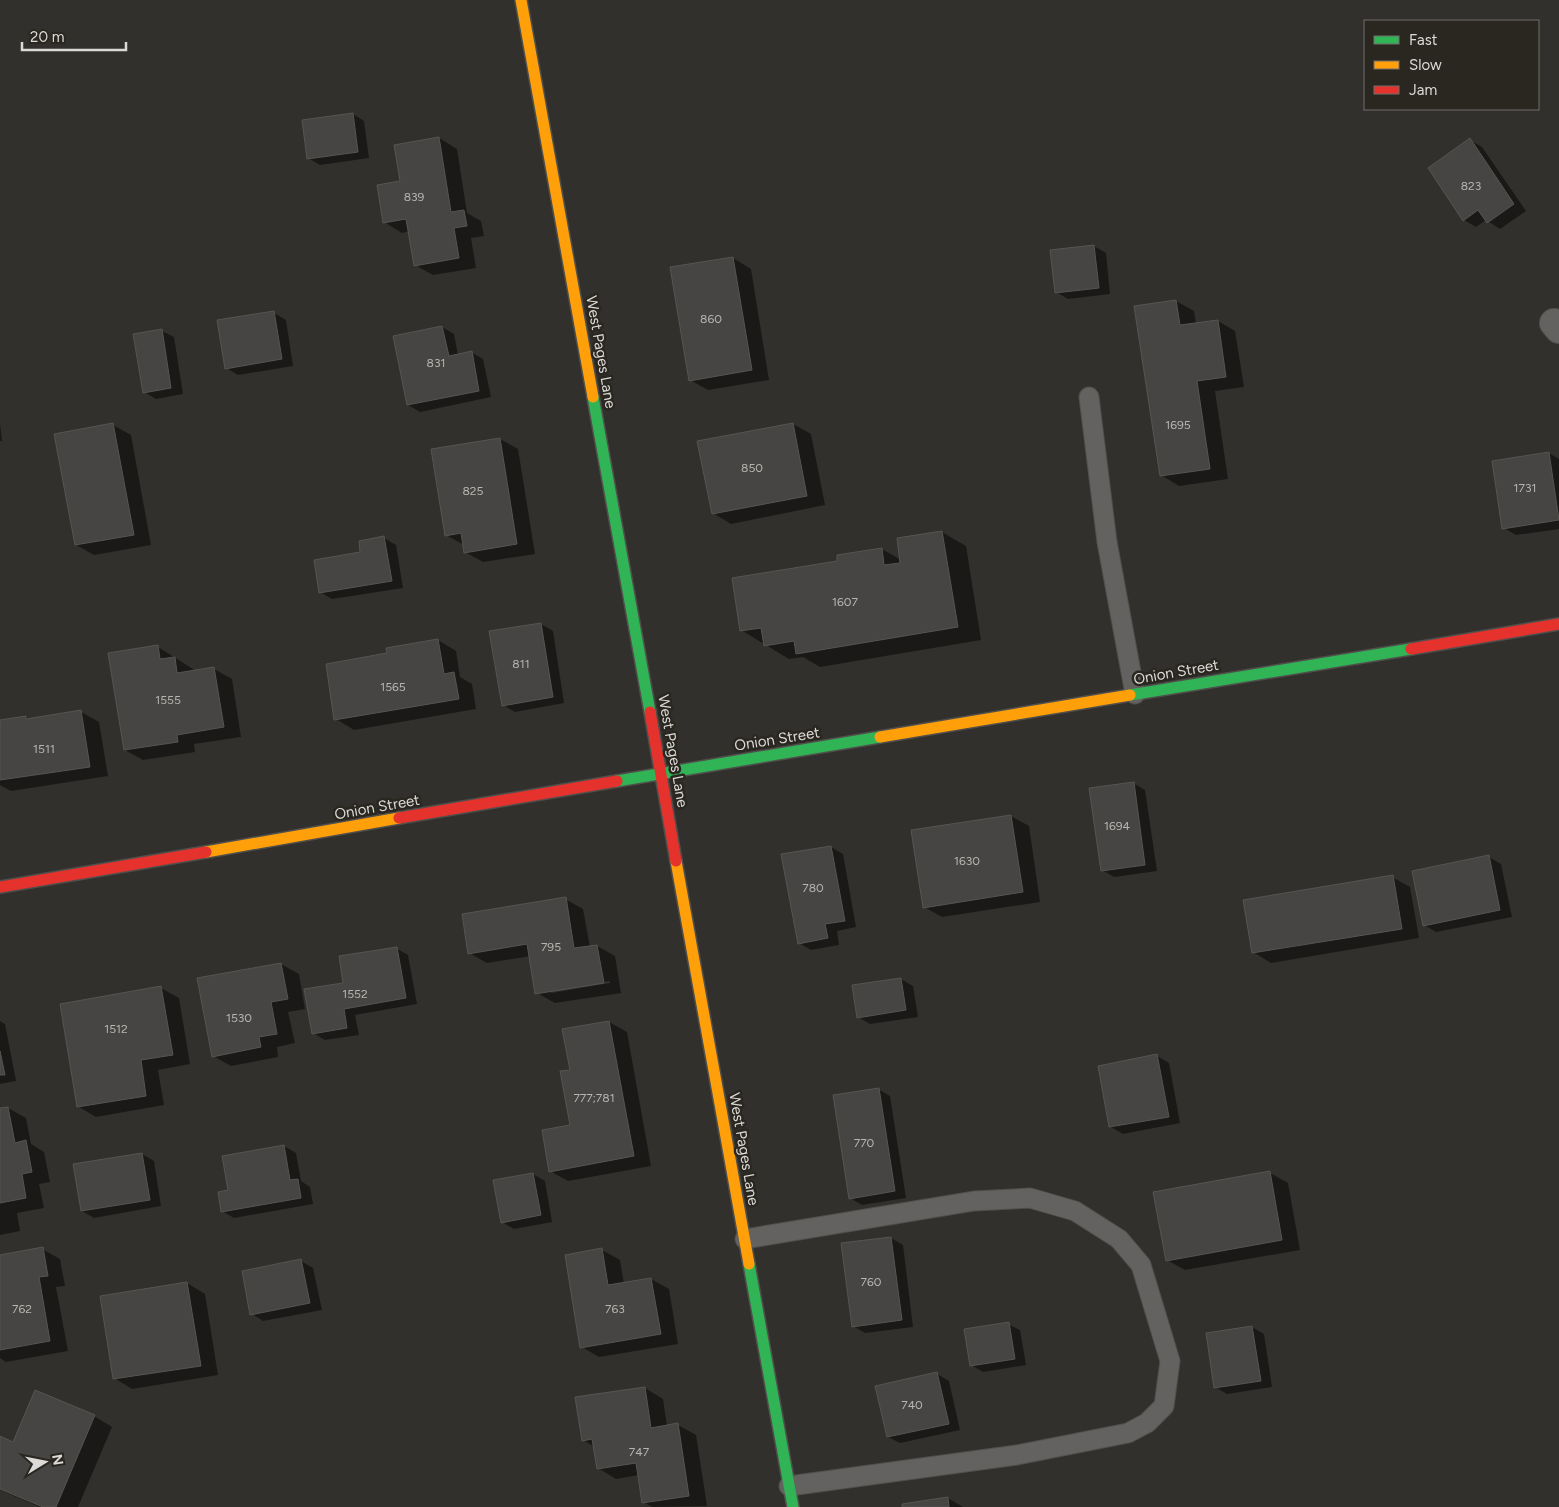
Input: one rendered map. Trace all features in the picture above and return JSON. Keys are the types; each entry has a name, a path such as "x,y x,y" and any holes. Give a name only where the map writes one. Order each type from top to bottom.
{"street":[{"name":"West Pages Lane","path":"521,0 793,1507"},
{"name":"Onion Street","path":"0,887 662,773 1559,624"}],"lane":[{"path":"1088,397 1107,542 1135,694"},
{"path":"745,1239 974,1201 1030,1198 1075,1211 1119,1239 1141,1265 1170,1362 1164,1406 1147,1423 1128,1433 1017,1455 789,1486"}],"building":[{"path":"353,113 358,152 307,159 302,120"},
{"path":"439,137 451,212 464,210 467,226 454,228 459,258 414,266 406,219 383,223 377,185 400,181 394,145"},
{"path":"1470,138 1514,204 1487,223 1478,210 1463,221 1428,168"},
{"path":"1094,245 1099,288 1055,293 1050,250"},
{"path":"733,257 752,370 689,381 670,267"},
{"path":"1176,300 1180,325 1218,320 1226,377 1197,381 1210,469 1160,476 1134,306"},
{"path":"274,311 282,359 225,369 217,320"},
{"path":"442,326 449,356 472,351 479,391 407,405 393,336"},
{"path":"162,329 171,388 143,393 133,334"},
{"path":"113,423 134,535 75,545 54,434"},
{"path":"793,423 807,496 712,514 697,441"},
{"path":"500,438 517,544 464,553 461,533 445,536 431,449"},
{"path":"1549,452 1559,520 1502,529 1492,461"},
{"path":"942,531 958,627 796,654 794,641 764,646 761,628 740,631 732,578 837,561 837,555 882,548 884,565 900,563 897,538"},
{"path":"384,536 392,581 319,593 314,560 360,552 359,541"},
{"path":"541,623 553,697 502,706 489,631"},
{"path":"438,639 444,674 454,672 459,699 334,720 326,664 387,653 386,648"},
{"path":"158,645 160,659 175,657 177,673 214,667 224,727 177,735 178,742 124,750 108,653"},
{"path":"81,710 90,767 0,780 0,720 26,716 26,719"},
{"path":"1134,782 1145,865 1101,871 1089,788"},
{"path":"1011,815 1023,892 923,908 911,830"},
{"path":"831,846 845,921 825,924 828,938 798,944 781,854"},
{"path":"1489,855 1500,910 1423,926 1412,871"},
{"path":"1393,875 1402,929 1252,953 1243,900"},
{"path":"566,897 574,948 597,945 604,983 535,994 527,944 468,954 462,914"},
{"path":"397,947 406,998 344,1009 347,1028 312,1034 304,989 343,983 339,956"},
{"path":"281,963 288,999 271,1002 277,1034 259,1037 261,1047 212,1057 197,978"},
{"path":"901,978 906,1010 857,1018 852,985"},
{"path":"161,986 173,1055 141,1060 146,1096 77,1107 60,1004"},
{"path":"609,1021 634,1156 549,1172 542,1130 570,1125 560,1071 570,1070 562,1029"},
{"path":"0,1051 5,1075 0,1075"},
{"path":"1157,1054 1169,1117 1109,1127 1098,1066"},
{"path":"879,1088 895,1191 849,1199 833,1095"},
{"path":"8,1107 15,1143 26,1140 32,1172 22,1174 26,1198 0,1203 0,1108"},
{"path":"284,1145 290,1180 298,1179 301,1198 221,1212 218,1192 228,1190 222,1156"},
{"path":"142,1153 150,1200 81,1211 73,1164"},
{"path":"1270,1171 1282,1240 1166,1261 1153,1192"},
{"path":"533,1173 541,1215 501,1223 493,1180"},
{"path":"891,1237 902,1320 852,1327 841,1243"},
{"path":"43,1247 48,1276 39,1277 50,1341 0,1350 0,1255"},
{"path":"602,1248 608,1285 651,1278 661,1334 580,1348 565,1255"},
{"path":"301,1259 310,1303 250,1315 242,1271"},
{"path":"187,1282 201,1366 113,1379 100,1296"},
{"path":"1009,1322 1015,1359 970,1366 964,1329"},
{"path":"1252,1326 1261,1381 1214,1388 1206,1333"},
{"path":"937,1372 949,1424 887,1437 875,1386"},
{"path":"645,1387 651,1428 678,1423 689,1496 642,1503 636,1463 597,1469 592,1439 582,1441 575,1397"},
{"path":"35,1390 95,1415 56,1507 43,1507 0,1489 0,1436 13,1442"},
{"path":"948,1497 949,1507 902,1507 902,1504"}],"traffic: fast":[{"path":"593,397 650,712"},
{"path":"1130,695 1411,649"},
{"path":"617,781 880,737"},
{"path":"749,1264 793,1507"}],"traffic: slow":[{"path":"521,0 593,397"},
{"path":"880,737 1130,695"},
{"path":"206,852 399,818"},
{"path":"676,861 749,1264"}],"traffic: jam":[{"path":"1411,649 1559,624"},
{"path":"650,712 676,861"},
{"path":"399,818 617,781"},
{"path":"0,887 206,852"}]}
